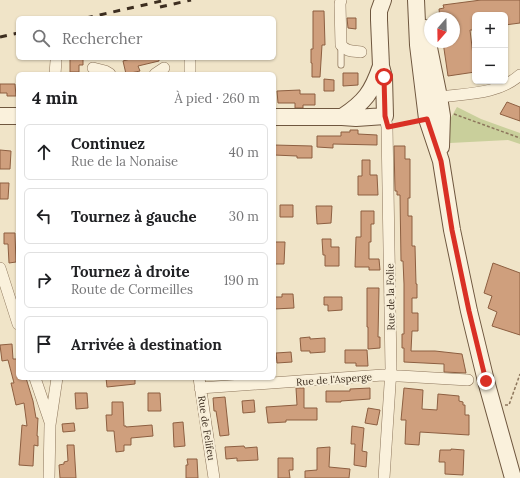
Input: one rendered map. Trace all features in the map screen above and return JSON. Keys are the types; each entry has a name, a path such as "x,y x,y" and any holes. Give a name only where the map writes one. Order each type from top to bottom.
{"main road":[{"path":"417,0 418,45 432,98 442,116 441,161"},
{"path":"276,117 342,117 386,121 384,77 381,66 379,11 381,1"},
{"path":"342,117 364,101 372,88 381,66"},
{"path":"432,98 427,119 441,161 452,230 469,311 486,381 514,476"},
{"path":"0,116 16,116"}],"street":[{"path":"341,0 342,45 349,51 361,52"},
{"path":"190,60 190,72"},
{"path":"55,72 56,61"},
{"path":"93,68 105,70 108,72"},
{"path":"432,98 490,91 501,88 520,75"},
{"name":"Rue de la Folie","path":"384,478 391,376 386,121"},
{"path":"0,268 16,318"},
{"name":"Rue de l'Asperge","path":"276,380 383,375 468,380"},
{"path":"36,380 50,425"},
{"path":"49,478 50,425 57,380"},
{"name":"Rue de l'Asperge","path":"200,383 269,380"},
{"name":"Rue de Felifeu","path":"200,383 214,478"}],"lane":[{"path":"342,45 342,64"}],"path":[{"path":"454,114 520,138"},
{"path":"386,121 427,119"},
{"path":"502,406 509,405 520,374"}],"green space":[{"path":"457,107 481,119 520,133 520,144 508,140 450,143 449,121"}],"building":[{"path":"481,0 520,0 520,23 508,25 508,12 472,12 472,30 470,30 472,47 472,72 448,76 444,48 460,48 460,12 439,12 439,9 444,8 443,5"},
{"path":"313,11 324,11 325,45 322,45 320,77 312,77 311,49 313,49"},
{"path":"347,18 356,18 356,29 348,28"},
{"path":"70,60 83,60 83,65 79,65 79,72 70,72"},
{"path":"159,60 138,66 140,71 135,72 126,72 123,61"},
{"path":"343,73 358,73 358,85 343,86"},
{"path":"324,79 334,80 334,91 324,91"},
{"path":"0,84 15,84 16,96 7,96 7,93 0,93"},
{"path":"300,90 300,94 315,94 315,105 303,105 303,108 295,108 295,103 278,103 277,91"},
{"path":"507,102 520,107 520,121 500,114"},
{"path":"350,130 358,130 358,134 377,135 377,145 333,144 333,148 317,147 317,136 341,136 341,132 350,132"},
{"path":"276,145 312,146 312,158 297,158 297,156 276,155"},
{"path":"394,146 405,146 405,159 410,159 410,198 408,198 408,216 412,216 412,246 415,246 417,284 417,298 412,298 412,313 418,313 418,331 412,331 411,351 435,351 462,354 466,373 444,372 444,364 404,362 402,334 404,334 404,284 403,261 401,261 400,195 397,195 397,191 395,191"},
{"path":"0,150 11,151 10,169 0,169"},
{"path":"362,160 370,160 370,175 377,175 378,195 358,195 358,176 362,176"},
{"path":"0,183 9,183 8,199 0,199"},
{"path":"280,205 293,205 293,217 280,217"},
{"path":"316,206 332,206 331,223 317,224"},
{"path":"361,211 374,211 374,224 371,224 371,242 369,242 369,259 379,259 380,270 369,270 369,267 355,267 356,237 361,237"},
{"path":"4,233 15,233 16,262 9,263 8,244 4,244"},
{"path":"322,239 331,239 331,247 339,247 339,266 325,266 325,255 323,255"},
{"path":"276,242 285,242 284,264 276,264"},
{"path":"493,263 520,273 520,335 492,326 497,312 488,308 492,296 484,293"},
{"path":"367,288 379,288 378,337 380,337 380,348 368,349"},
{"path":"282,294 293,294 294,308 276,309 276,297 282,297"},
{"path":"324,297 342,297 342,310 328,311 328,305 324,305"},
{"path":"310,337 310,339 325,338 325,352 310,353 310,351 301,351 300,338"},
{"path":"12,344 13,359 16,359 16,380 27,380 36,418 38,418 38,446 34,445 33,466 19,465 22,425 27,426 24,403 16,405 11,383 14,383 8,360 2,361 0,345"},
{"path":"345,350 367,350 368,366 356,366 356,363 345,363"},
{"path":"291,352 292,362 277,363 276,353"},
{"path":"106,380 135,380 135,384 107,387"},
{"path":"296,388 304,388 304,408 317,408 317,420 286,420 286,422 268,423 266,407 297,405"},
{"path":"370,388 370,399 326,402 326,391 350,391 350,389"},
{"path":"404,388 423,390 422,409 437,410 438,394 459,396 459,401 463,402 463,405 465,405 465,415 469,415 469,435 420,432 419,445 405,444 406,420 401,420"},
{"path":"75,393 87,393 88,408 76,409"},
{"path":"148,393 160,393 161,411 148,411"},
{"path":"225,397 229,435 220,436 216,411 214,411 213,398"},
{"path":"254,400 255,412 243,413 242,401"},
{"path":"112,402 123,402 124,426 152,425 153,436 131,438 131,445 124,445 124,451 116,452 114,431 107,431 106,415 112,415"},
{"path":"368,408 380,410 377,425 365,423"},
{"path":"183,422 185,446 174,447 173,423"},
{"path":"74,423 75,431 63,432 62,424"},
{"path":"352,426 364,428 362,451 367,452 366,467 354,465 355,444 351,444"},
{"path":"67,445 74,445 76,478 60,478 59,465 68,461"},
{"path":"244,446 245,448 257,447 258,460 237,461 237,458 226,459 225,447"},
{"path":"330,447 329,467 350,469 349,478 305,478 305,471 317,470 317,448"},
{"path":"440,450 464,450 463,475 445,474 445,462 439,462"},
{"path":"278,458 293,458 293,470 289,470 290,478 278,478"},
{"path":"187,459 197,459 198,478 186,478 186,465 188,465"}],"railway":[{"path":"95,16 166,0"},
{"path":"160,7 191,0"},
{"path":"0,37 16,33"}],"route":[{"path":"384,77 385,116 388,127 427,119 441,161 452,230 469,311 486,381"}]}
